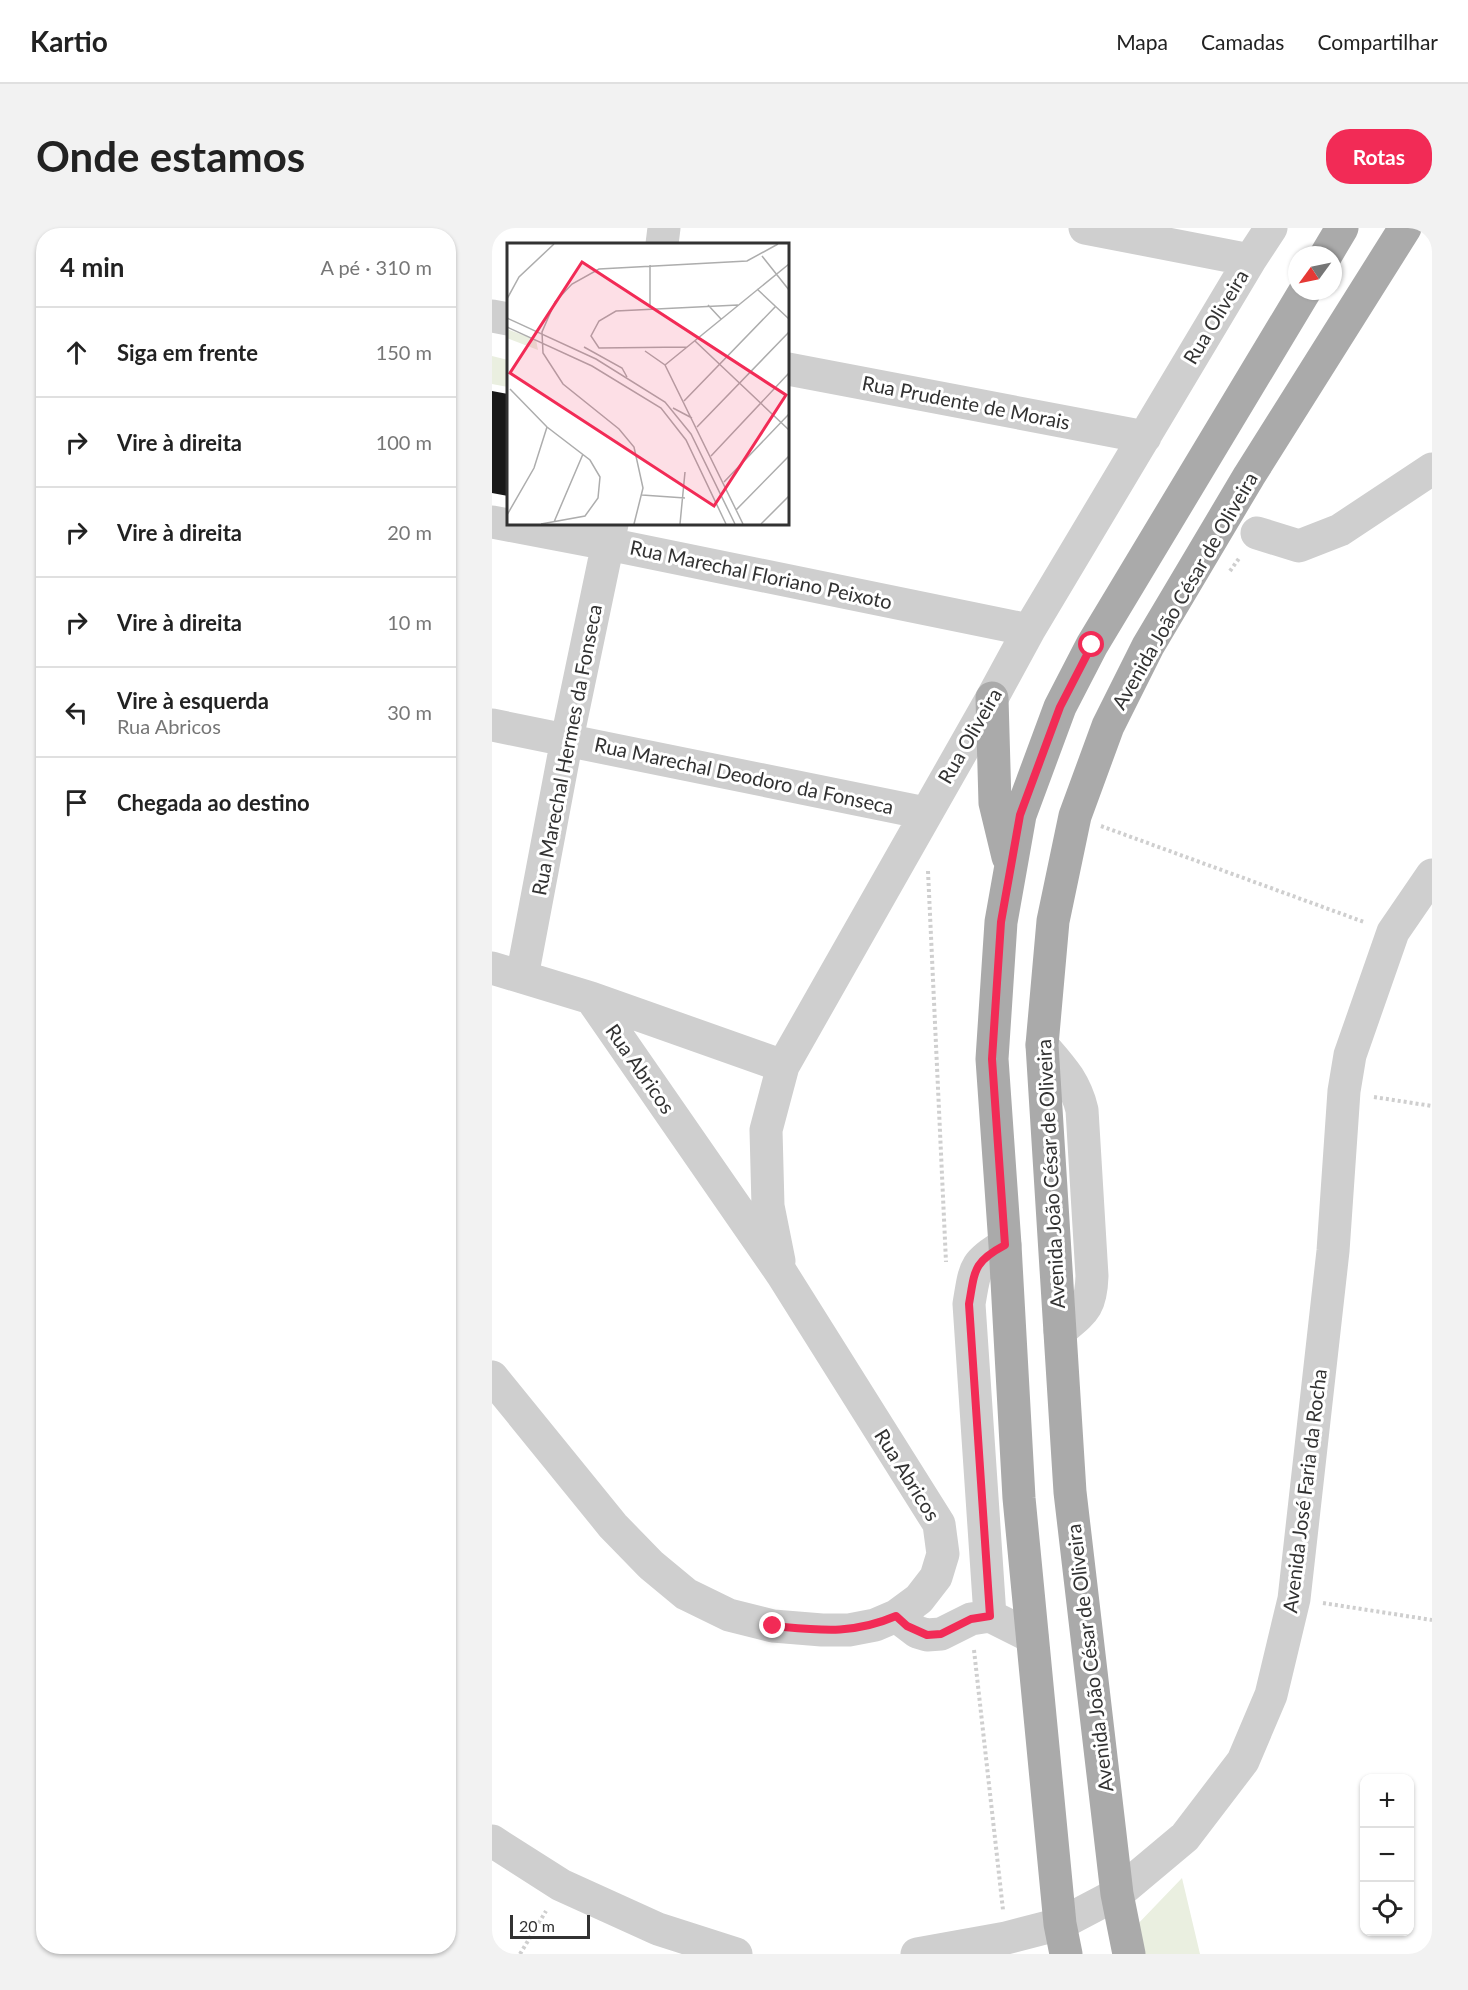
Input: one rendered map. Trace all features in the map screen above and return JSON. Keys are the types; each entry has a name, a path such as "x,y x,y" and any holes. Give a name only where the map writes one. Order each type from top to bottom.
{"main road":[{"path":"1331,246 1342,228"},
{"name":"Avenida João César de Oliveira","path":"1129,1954 1117,1894 1070,1492 1042,1046 1053,921 1075,816 1108,726 1149,646 1249,476 1405,228"},
{"path":"1063,1939 1018,1498 1005,1245 992,1059 1001,922 1020,815 1060,707 1114,607 1300,300"},
{"path":"992,698 994,804 1011,868"}],"street":[{"path":"662,243 664,228"},
{"path":"1085,228 1250,260"},
{"name":"Rua Oliveira","path":"782,1274 768,1206 766,1130 783,1066 1029,630 1271,228"},
{"path":"492,316 507,319"},
{"name":"Rua Prudente de Morais","path":"789,369 1145,437"},
{"path":"1257,533 1299,546 1340,530 1432,469"},
{"name":"Rua Marechal Floriano Peixoto","path":"492,522 507,524"},
{"name":"Rua Marechal Floriano Peixoto","path":"522,525 610,534 1029,630"},
{"name":"Rua Marechal Hermes da Fonseca","path":"507,973 567,739 610,534"},
{"name":"Rua Marechal Deodoro da Fonseca","path":"492,724 925,813"},
{"name":"Avenida José Faria da Rocha","path":"917,1954 1006,1938 1063,1939 1185,1836 1242,1761 1271,1695 1294,1599 1333,1251 1344,1092 1350,1055 1393,933 1432,875"},
{"path":"507,973 591,998 783,1066"},
{"name":"Rua Abricos","path":"493,1380 613,1526 651,1565 686,1594 729,1616 773,1626 849,1630 875,1625 896,1616 919,1599 936,1577 943,1554 939,1524 782,1274 591,998"},
{"path":"990,1616 969,1304 977,1267 982,1259 1005,1245"},
{"path":"896,1616 907,1626 927,1635 941,1634 971,1619 990,1616 1032,1637"},
{"path":"492,1841 561,1885 658,1929 736,1954"}],"path":[{"path":"1075,816 1393,933"},
{"path":"1344,1092 1432,1106"},
{"path":"1294,1599 1432,1620"},
{"path":"520,1954 561,1885"}],"shaded area":[{"path":"492,356 507,360 507,387 492,384"},
{"path":"1182,1878 1200,1954 1138,1954 1133,1929"}],"building":[{"path":"492,391 507,394 507,496 492,493"}],"route":[{"path":"773,1626 849,1630 875,1625 896,1616 907,1626 927,1635 941,1634 971,1619 990,1616 969,1304 977,1267 982,1259 1005,1245 992,1059 1001,922 1020,815 1060,707 1092,645"}]}
